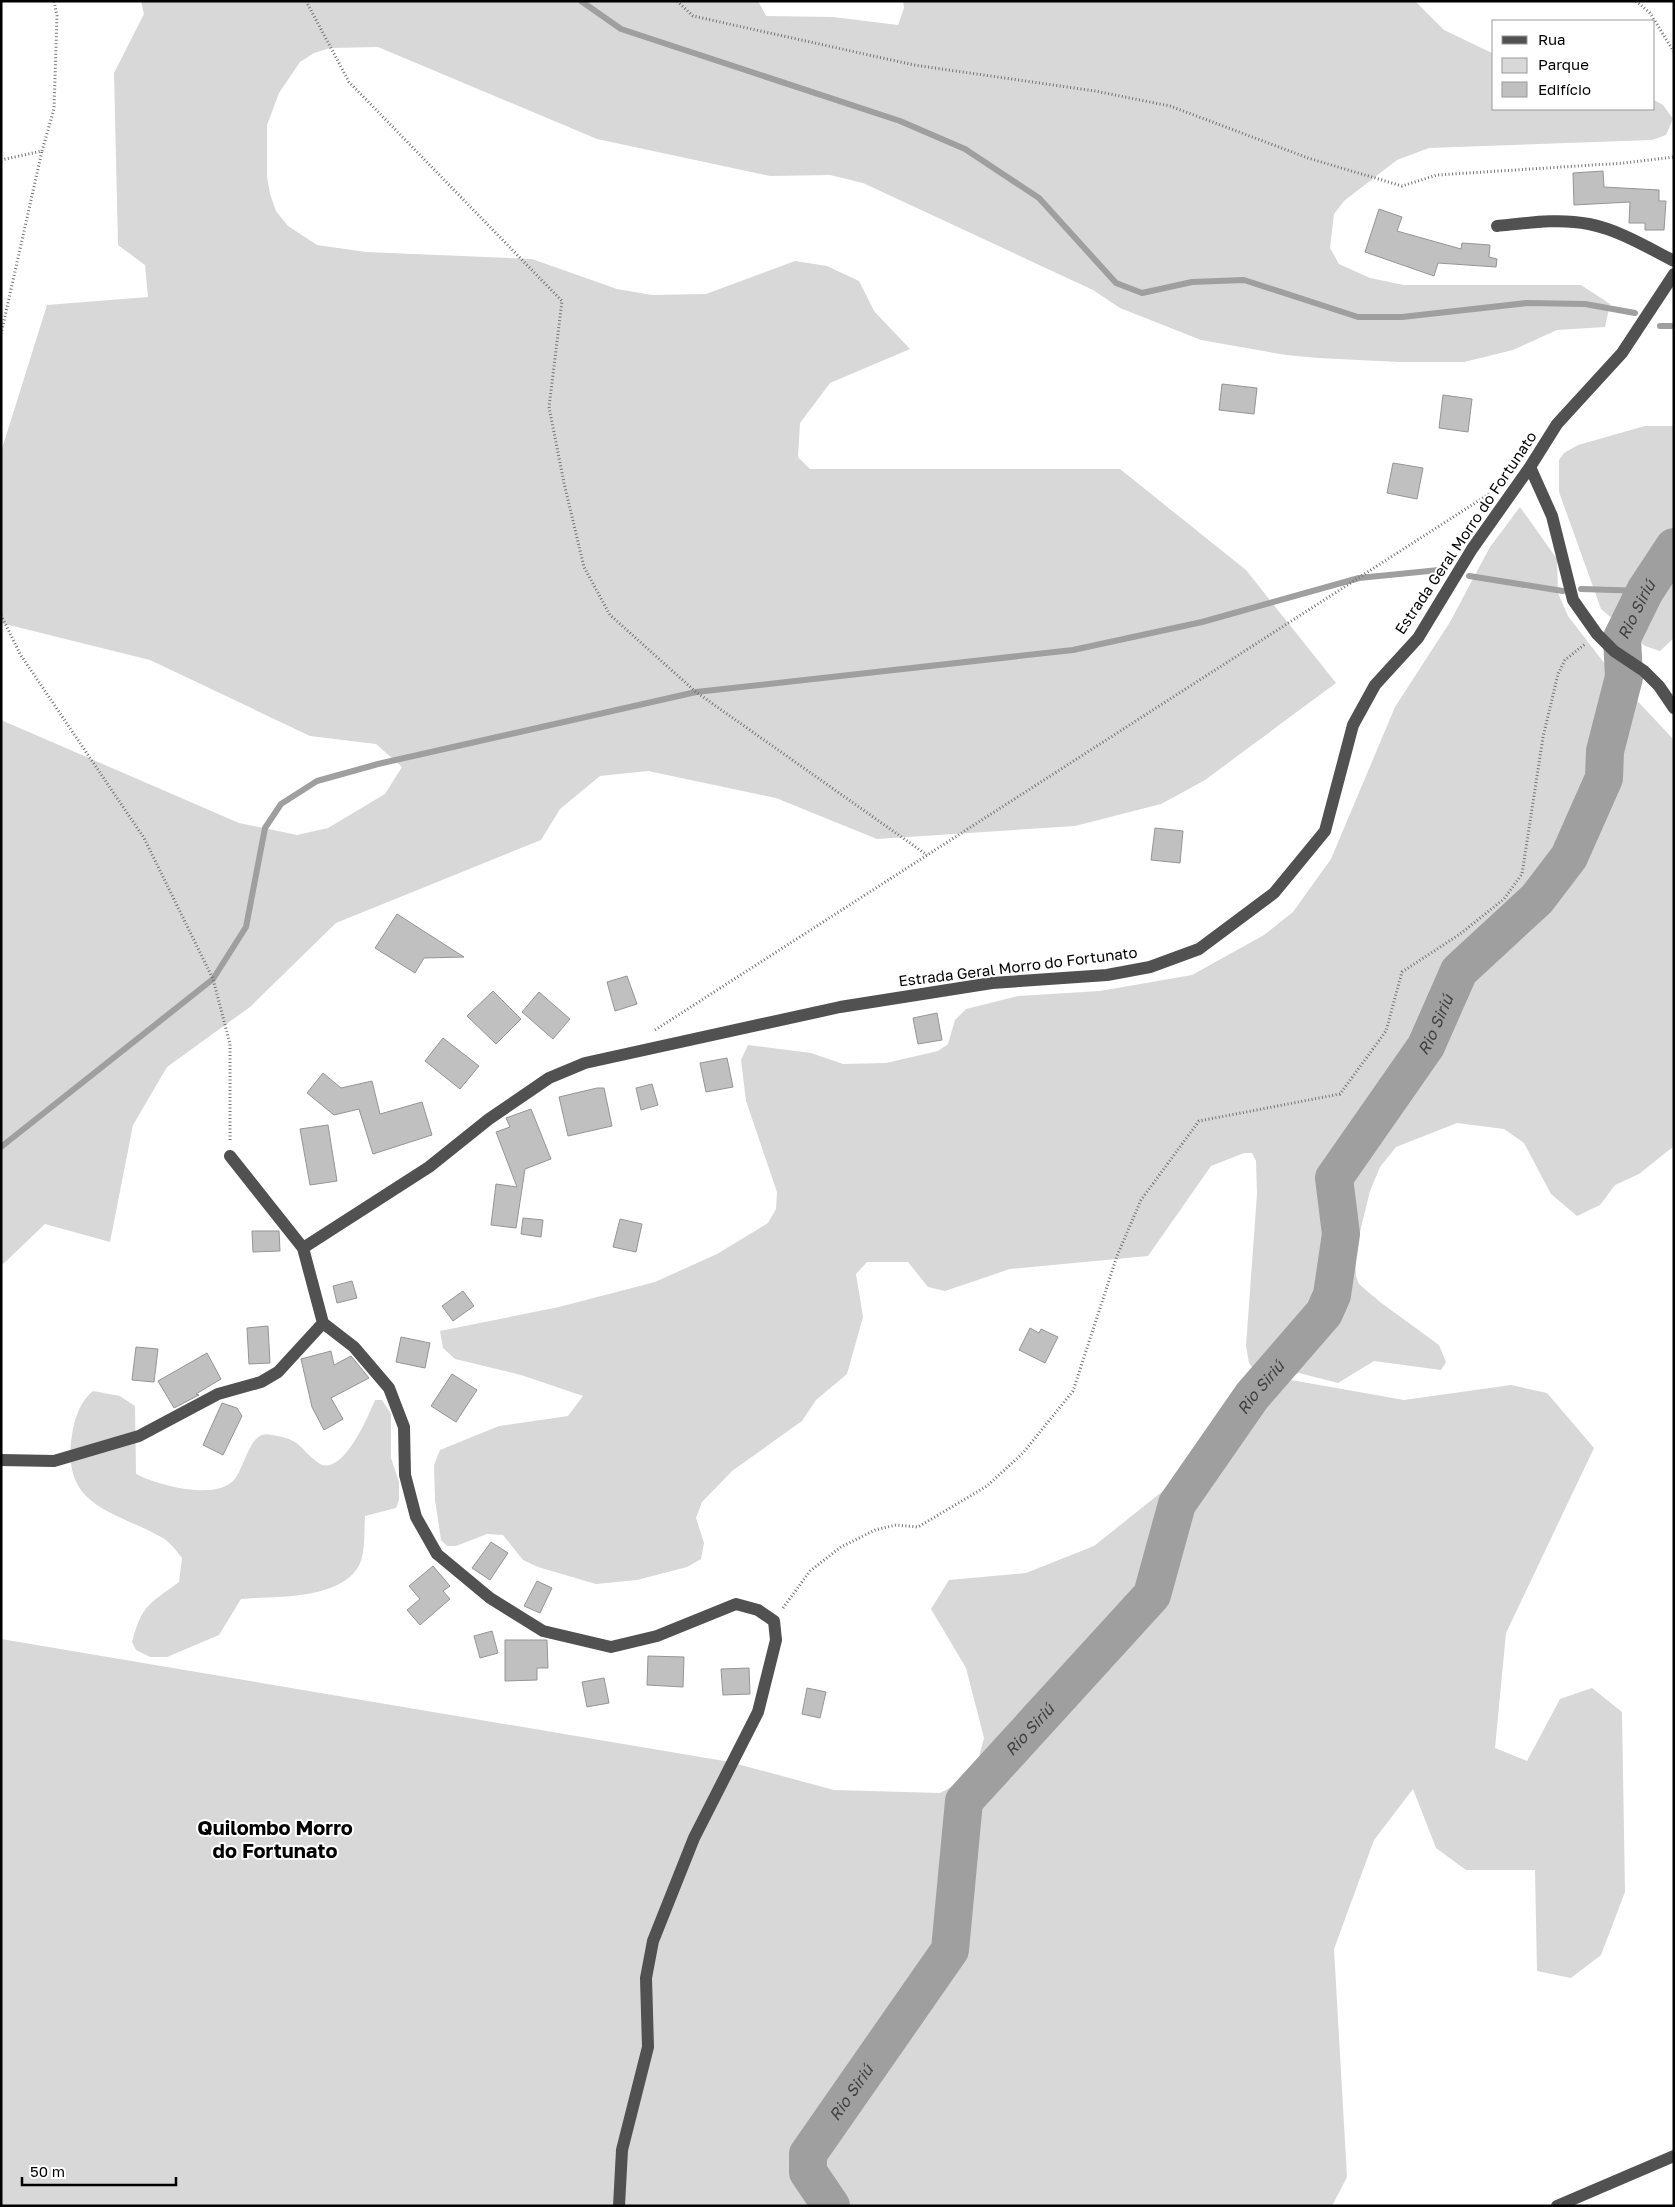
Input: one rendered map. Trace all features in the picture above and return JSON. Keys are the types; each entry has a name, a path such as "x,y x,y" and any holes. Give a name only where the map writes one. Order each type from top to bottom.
{"street":[{"path":"1496,226 1542,221 1588,224 1610,230 1674,261"},
{"name":"Estrada Geral Morro do Fortunato","path":"303,1248 429,1167 489,1118 549,1078 585,1063 840,1007 992,983 1107,975 1150,967 1199,949 1274,893 1325,831 1353,724 1375,685 1418,638 1472,549 1530,467 1557,424 1622,353 1674,274"},
{"path":"1530,467 1552,516 1573,600 1597,634 1614,651 1636,664 1659,686 1674,708"},
{"path":"230,1156 303,1248 323,1323 354,1347 388,1388 404,1427 405,1474 416,1517 437,1554 490,1598 543,1631 611,1647 657,1636 736,1604 758,1610 774,1621 776,1640 758,1712 694,1838 653,1941 646,1978 648,2047 622,2150 619,2206"},
{"path":"1,1460 54,1460 139,1436 218,1394 261,1382 278,1372 323,1323"},
{"path":"1557,2206 1674,2156"}],"path":[{"path":"1,334 42,151 54,109 57,16 54,1"},
{"path":"306,1 349,82 562,301 549,407 564,484 584,567 610,616 696,692 927,854"},
{"path":"677,1 693,16 914,65 1095,91 1170,106 1308,158 1402,186 1437,175 1624,163 1674,157"},
{"path":"1636,1 1650,12 1655,20"},
{"path":"1655,20 1674,52"},
{"path":"1,160 42,151"},
{"path":"654,1030 1498,488"},
{"path":"1,615 20,654 144,838 213,979 230,1044 230,1156"},
{"path":"774,1621 793,1592 810,1571 841,1547 875,1530 896,1525 918,1526 987,1486 1023,1453 1074,1391 1117,1256 1140,1200 1199,1121 1340,1094 1386,1031 1402,972 1460,934 1504,899 1522,874 1543,736 1558,674 1565,660 1597,634"}],"green space":[{"path":"141,1 758,1 766,16 833,17 898,25 904,8 903,1 1415,1 1444,30 1492,53 1492,110 1655,110 1655,101 1663,105 1673,119 1666,135 1652,140 1429,148 1397,160 1344,201 1334,214 1330,248 1339,264 1370,278 1404,285 1581,285 1610,304 1605,327 1557,330 1513,350 1464,362 1399,362 1286,355 1201,340 1120,308 1093,290 863,183 830,175 770,176 597,139 378,47 330,48 314,53 300,62 279,93 267,125 267,176 270,194 276,211 288,226 317,245 366,252 532,259 617,289 652,295 706,294 795,261 827,266 859,281 874,311 910,349 830,383 800,423 798,457 810,469 1120,469 1246,570 1336,683 1205,780 1176,796 1161,804 1075,826 877,839 776,798 648,771 600,776 560,809 541,840 336,923 250,1007 167,1067 133,1125 110,1242 45,1224 1,1266 1,720 239,823 297,835 328,828 385,794 402,767 376,744 310,736 150,660 1,623 1,452 47,305 148,297 145,265 118,245 114,73 144,14"},
{"path":"1645,426 1674,426 1674,638 1660,651 1645,646 1601,609 1559,492 1559,460 1564,453 1578,445"},
{"path":"1520,507 1557,559 1558,593 1568,616 1615,677 1674,740 1674,1146 1639,1174 1615,1185 1600,1205 1577,1216 1551,1194 1524,1143 1504,1129 1457,1123 1396,1147 1380,1167 1370,1191 1355,1252 1356,1276 1359,1284 1380,1302 1439,1345 1446,1362 1441,1370 1374,1361 1338,1383 1299,1373 1283,1377 1258,1376 1249,1363 1246,1346 1257,1194 1256,1161 1252,1153 1244,1153 1211,1166 1148,1256 1010,1269 945,1291 928,1287 908,1262 867,1262 856,1274 863,1317 847,1374 816,1400 802,1421 732,1471 702,1502 696,1518 704,1543 701,1559 687,1567 637,1580 596,1584 538,1567 523,1560 503,1535 487,1534 456,1546 447,1546 441,1540 435,1500 434,1465 440,1450 499,1426 568,1416 583,1396 521,1375 455,1359 443,1348 440,1331 559,1307 655,1282 717,1254 768,1223 776,1209 777,1192 746,1101 741,1060 748,1045 811,1053 843,1064 886,1063 938,1051 948,1044 955,1020 966,1009 1018,996 1100,991 1192,975 1264,935 1293,912 1331,859 1395,707 1450,622 1490,547"},
{"path":"1291,1380 1404,1400 1511,1385 1547,1393 1594,1448 1506,1633 1495,1748 1527,1761 1560,1699 1592,1688 1622,1712 1625,1892 1601,1955 1571,1978 1537,1971 1535,1870 1466,1870 1436,1848 1413,1789 1374,1840 1334,1949 1347,2177 1332,2206 1,2206 1,1639 730,1762 834,1790 940,1793 974,1775 984,1738 966,1668 931,1609 949,1580 1026,1573 1094,1546 1208,1455 1257,1397"},
{"path":"93,1391 120,1396 135,1406 136,1474 157,1483 200,1490 225,1486 234,1480 253,1442 264,1434 291,1440 317,1462 326,1465 335,1463 344,1455 360,1432 375,1400 382,1400 391,1414 391,1458 399,1482 399,1500 396,1508 365,1516 364,1544 360,1564 347,1579 320,1591 287,1596 241,1599 219,1635 167,1657 150,1657 136,1650 132,1642 139,1620 148,1606 179,1582 182,1558 163,1538 95,1504 83,1493 75,1478 71,1459 73,1429 81,1405"}],"building":[{"path":"1603,171 1604,187 1659,190 1659,201 1666,201 1664,230 1645,230 1645,223 1629,223 1630,202 1574,205 1573,173"},
{"path":"1379,209 1402,217 1397,231 1461,249 1462,243 1490,245 1489,257 1497,259 1496,267 1438,263 1434,276 1365,252"},
{"path":"1222,384 1257,388 1254,414 1219,410"},
{"path":"1443,395 1472,399 1468,432 1439,428"},
{"path":"1393,463 1423,468 1417,499 1387,493"},
{"path":"1155,828 1183,831 1180,863 1151,860"},
{"path":"397,914 464,957 424,958 415,973 375,948"},
{"path":"627,976 637,1004 615,1011 607,982"},
{"path":"493,991 521,1019 496,1044 467,1016"},
{"path":"539,992 570,1019 553,1039 522,1012"},
{"path":"937,1013 942,1040 918,1044 913,1018"},
{"path":"443,1038 479,1066 460,1089 425,1061"},
{"path":"727,1058 733,1087 706,1092 700,1063"},
{"path":"323,1073 341,1088 372,1081 380,1114 422,1102 432,1135 373,1154 359,1109 334,1115 307,1093"},
{"path":"652,1084 658,1105 641,1110 636,1088"},
{"path":"604,1088 612,1126 568,1136 559,1097"},
{"path":"531,1109 551,1159 525,1169 516,1228 491,1225 496,1184 517,1187 496,1132 510,1127 506,1118"},
{"path":"328,1125 337,1181 310,1185 300,1129"},
{"path":"523,1218 543,1220 541,1237 521,1234"},
{"path":"620,1219 642,1224 636,1252 613,1247"},
{"path":"252,1231 279,1231 280,1251 253,1252"},
{"path":"352,1281 357,1298 337,1303 333,1286"},
{"path":"463,1291 474,1306 453,1321 442,1306"},
{"path":"268,1326 270,1363 249,1364 247,1328"},
{"path":"1030,1328 1039,1333 1041,1329 1058,1337 1045,1363 1019,1350"},
{"path":"401,1337 430,1343 425,1368 396,1362"},
{"path":"136,1347 158,1349 154,1382 132,1380"},
{"path":"331,1351 334,1365 351,1356 369,1378 331,1398 343,1419 324,1430 312,1407 301,1359"},
{"path":"207,1353 221,1379 196,1394 199,1395 174,1408 158,1381"},
{"path":"452,1374 477,1390 456,1422 431,1406"},
{"path":"222,1403 237,1408 242,1416 223,1455 203,1445"},
{"path":"491,1542 508,1553 490,1580 472,1568"},
{"path":"433,1566 450,1586 443,1591 450,1599 420,1625 407,1610 420,1599 409,1586"},
{"path":"537,1581 552,1588 540,1613 524,1606"},
{"path":"492,1631 498,1653 480,1658 474,1636"},
{"path":"505,1640 547,1640 548,1668 537,1668 537,1680 505,1681"},
{"path":"648,1656 684,1657 683,1687 647,1685"},
{"path":"749,1668 750,1694 723,1695 721,1669"},
{"path":"604,1678 609,1703 587,1707 582,1682"},
{"path":"807,1688 826,1692 820,1718 802,1714"}],"waterway":[{"path":"581,1 621,29 900,121 965,149 1039,198 1116,283 1142,293 1192,282 1244,280 1358,317 1402,317 1527,303 1585,304 1635,313"},
{"path":"1660,326 1674,326"},
{"name":"Rio Siriú","path":"831,2206 808,2172 808,2154 950,1950 964,1801 1152,1595 1177,1504 1252,1396 1324,1313 1332,1295 1341,1234 1334,1178 1426,1046 1459,971 1537,899 1569,857 1604,778 1605,751 1624,677 1622,638 1645,591 1674,547"},
{"path":"1,1147 213,979 246,927 265,828 281,804 317,781 378,764 696,692 1073,650 1202,622 1359,578 1439,570"},
{"path":"1469,576 1563,591"},
{"path":"1581,589 1645,591"}],"district":[{"name":"Quilombo Morro do Fortunato","path":"275,1840"}]}
